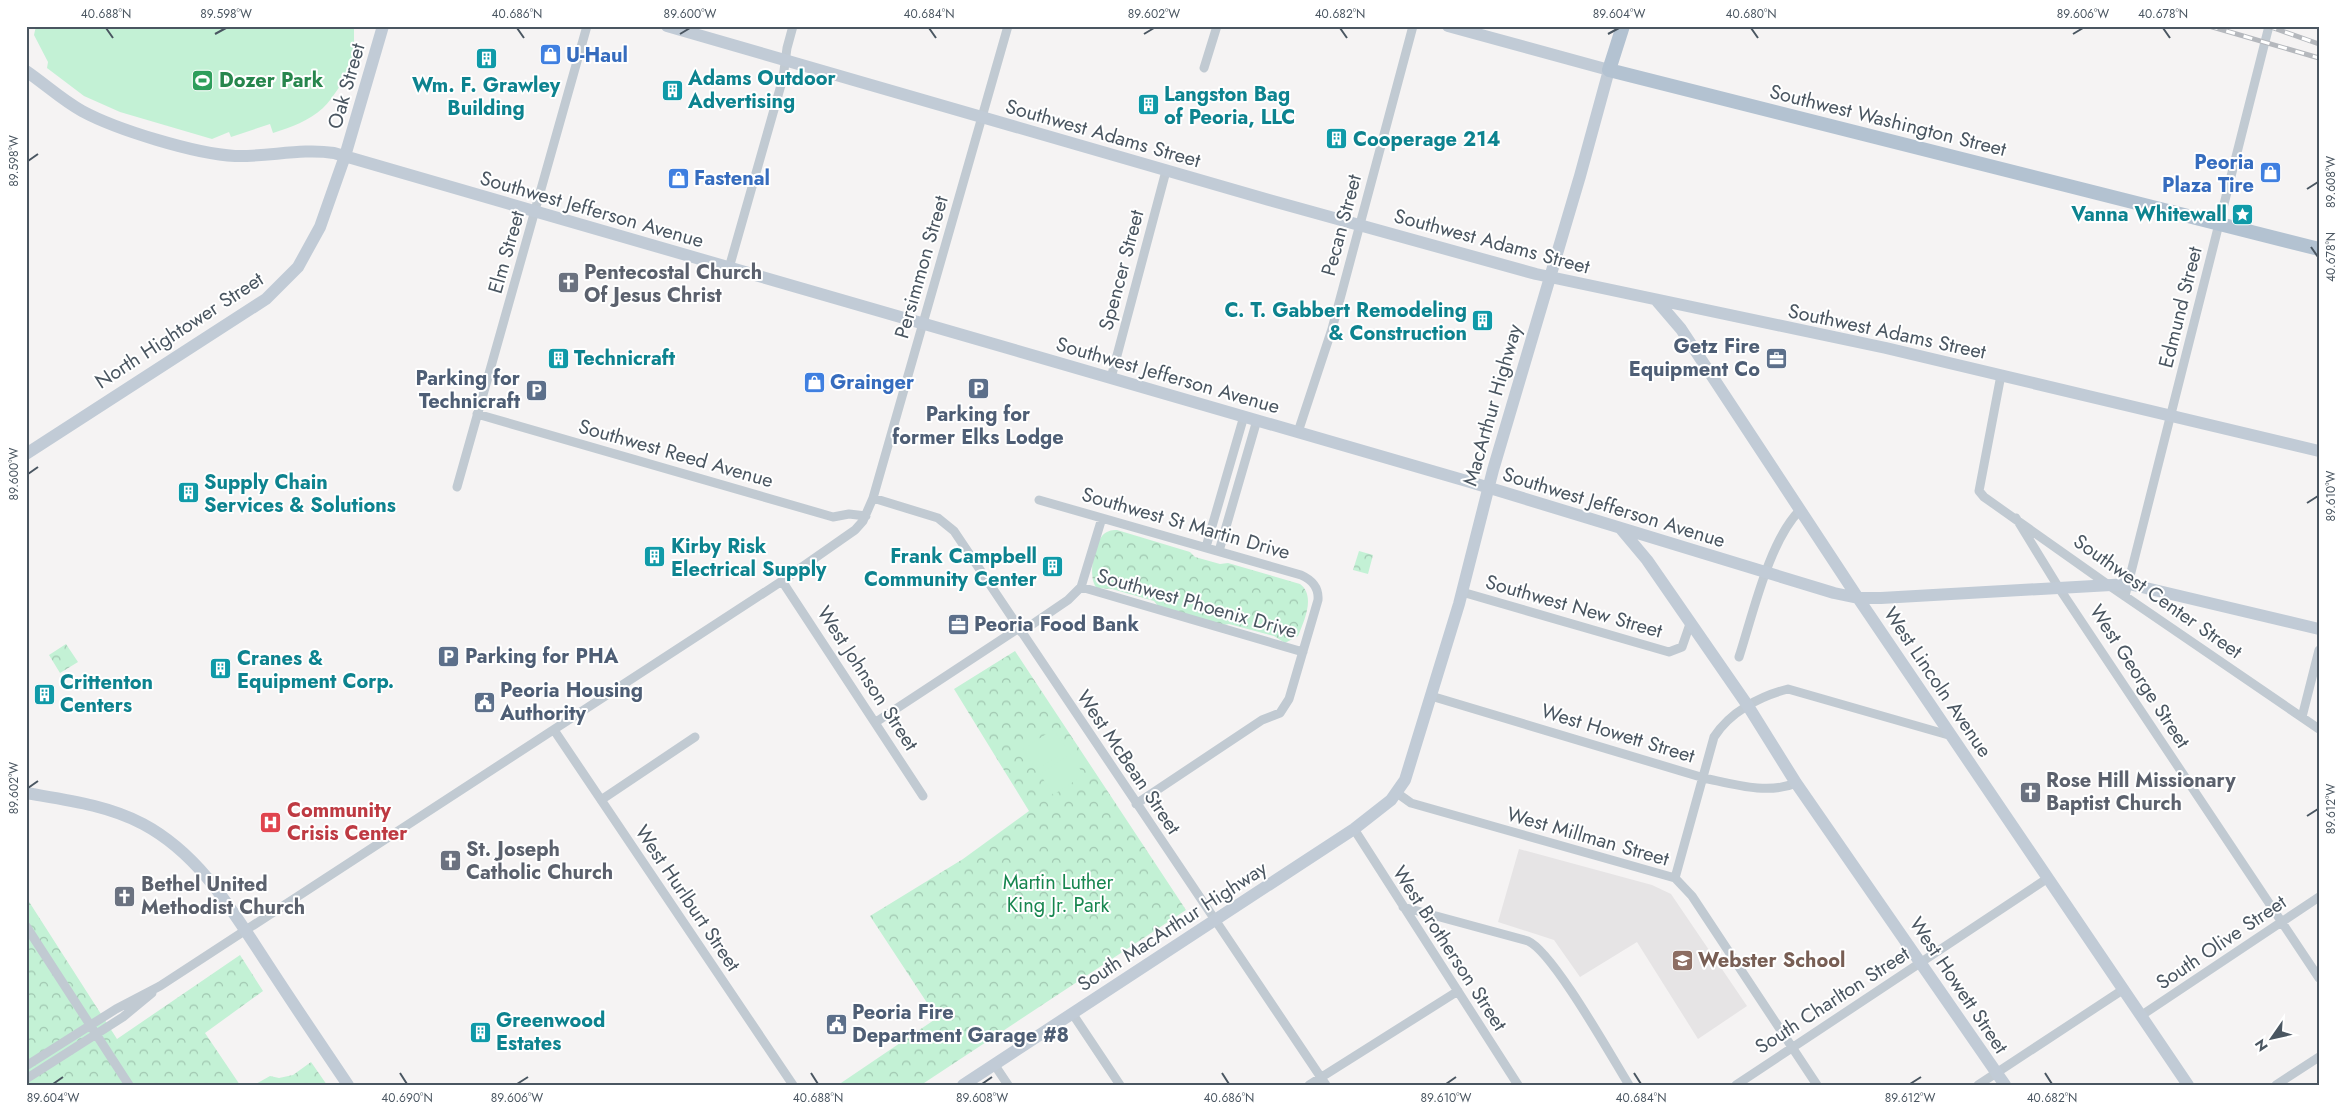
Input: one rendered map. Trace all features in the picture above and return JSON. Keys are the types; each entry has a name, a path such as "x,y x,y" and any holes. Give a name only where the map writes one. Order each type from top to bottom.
{"main road":[{"name":"Oak Street","path":"345,156 383,26"},
{"name":"Southwest Adams Street","path":"667,26 1358,226 1549,278 1886,348 2171,414 2319,451"},
{"name":"Southwest Washington Street","path":"1448,26 1609,70 2319,249"},
{"name":"MacArthur Highway","path":"1397,793 1408,774 1462,592 1488,488 1623,26"},
{"name":"Southwest Jefferson Avenue","path":"26,71 70,104 95,117 186,146 233,155 319,152 345,156 1298,432 1488,488 1766,574 1858,598 2106,584 2127,590 2319,629"},
{"name":"North Hightower Street","path":"26,454 274,292 295,271 312,246 345,156"},
{"name":"West Lincoln Avenue","path":"1657,301 1681,329 1858,598 2188,1085"},
{"name":"West Howett Street","path":"1621,529 1647,560 1748,706 1796,783 1922,962 2005,1085"},
{"path":"26,793 102,808 122,815 158,833 197,865 246,931 348,1085"},
{"name":"South MacArthur Highway","path":"963,1085 1354,829 1378,811 1397,793"}],"street":[{"name":"Elm Street","path":"457,487 587,26"},
{"path":"729,268 783,78 787,48 793,26"},
{"name":"Persimmon Street","path":"866,516 873,498 1008,26"},
{"path":"1204,68 1217,26"},
{"name":"Pecan Street","path":"1298,432 1332,329 1413,26"},
{"name":"Edmund Street","path":"2127,590 2269,26"},
{"name":"Spencer Street","path":"1110,378 1166,171"},
{"name":"Southwest Center Street","path":"2001,375 1978,490 1984,497 2106,584"},
{"name":"Southwest Reed Avenue","path":"478,414 833,517 849,514 866,516"},
{"path":"1206,547 1250,418"},
{"path":"1218,551 1250,418"},
{"name":"West McBean Street","path":"873,498 938,518 954,531 1323,1081"},
{"name":"Southwest St Martin Drive","path":"1039,500 1301,574 1318,588 1318,600 1303,652"},
{"path":"1739,657 1780,536 1788,522 1800,510"},
{"path":"26,1066 116,1009 160,986 246,931 782,581 855,530 866,516"},
{"path":"876,722 1068,600 1080,587 1102,518"},
{"name":"West George Street","path":"2016,518 2060,588 2319,978"},
{"name":"West Johnson Street","path":"782,581 923,796"},
{"name":"Southwest Phoenix Drive","path":"1080,587 1303,652"},
{"name":"Southwest Center Street","path":"2127,590 2319,729"},
{"name":"Southwest New Street","path":"1462,592 1669,652 1682,646 1690,624"},
{"path":"2302,717 2319,650"},
{"path":"1136,804 1262,720 1280,713 1289,699 1303,652"},
{"path":"1675,878 1714,737 1723,723 1770,694 1788,689 1953,736"},
{"name":"West Howett Street","path":"1431,696 1704,778 1744,786 1776,788 1796,783"},
{"name":"West Hurlburt Street","path":"554,730 793,1085"},
{"path":"601,800 695,737"},
{"name":"West Millman Street","path":"1397,793 1411,803 1675,878 1692,896 1817,1085"},
{"name":"West Brotherson Street","path":"1354,829 1518,1085"},
{"name":"South Charlton Street","path":"1736,1085 2048,878"},
{"name":"South Olive Street","path":"2142,1015 2319,897"},
{"path":"1403,907 1528,941 1538,947 1563,980 1629,1085"},
{"path":"26,926 129,1085"},
{"path":"26,1079 135,1009 160,986"},
{"path":"1978,1085 2124,989"},
{"path":"1309,1085 1323,1081 1458,991"},
{"path":"1072,1013 1120,1085"},
{"path":"2276,1085 2319,1057"},
{"path":"994,1064 1008,1085"}],"shaded area":[{"name":"Webster School","path":"1519,849 1652,885 1671,894 1747,1006 1698,1039 1637,942 1580,977 1554,940 1498,922"}],"green space":[{"name":"Dozer Park","path":"36,26 354,26 354,55 358,56 354,70 327,104 318,113 306,120 273,133 270,124 231,137 229,132 212,139 120,112 84,96 47,68 48,62 34,35"},
{"path":"1117,530 1190,552 1195,557 1220,564 1228,563 1300,584 1305,589 1308,602 1298,636 1285,643 1274,636 1229,624 1224,625 1158,606 1154,601 1112,589 1097,588 1092,577 1096,547 1105,533"},
{"path":"1359,551 1373,555 1368,574 1353,570"},
{"path":"66,644 78,662 60,673 49,655"},
{"name":"Martin Luther King Jr. Park","path":"1015,651 1186,910 921,1085 838,1085 937,1018 870,916 963,859 1029,811 954,689"},
{"path":"1054,729 1067,750 1036,770 1023,749"},
{"path":"1070,754 1084,775 1053,795 1040,774"},
{"path":"26,897 117,1039 240,955 263,991 205,1033 240,1085 26,1085"},
{"path":"311,1062 327,1085 254,1085 270,1076 279,1078 293,1075"}],"railway":[{"path":"2209,26 2319,58"},
{"path":"2268,26 2319,44"}],"place":[{"name":"U-Haul","path":"550,55"},
{"name":"Wm. F. Grawley Building","path":"486,59"},
{"name":"Dozer Park","path":"203,80"},
{"name":"Adams Outdoor Advertising","path":"672,90"},
{"name":"Langston Bag of Peoria, LLC","path":"1148,105"},
{"name":"Cooperage 214","path":"1337,139"},
{"name":"Peoria Plaza Tire","path":"2270,173"},
{"name":"Fastenal","path":"678,178"},
{"name":"Vanna Whitewall","path":"2243,214"},
{"name":"Pentecostal Church Of Jesus Christ","path":"568,283"},
{"name":"C. T. Gabbert Remodeling & Construction","path":"1483,321"},
{"name":"Technicraft","path":"558,358"},
{"name":"Getz Fire Equipment Co","path":"1776,358"},
{"name":"Grainger","path":"814,382"},
{"name":"Parking for former Elks Lodge","path":"978,388"},
{"name":"Parking for Technicraft","path":"536,390"},
{"name":"Supply Chain Services & Solutions","path":"188,493"},
{"name":"Kirby Risk Electrical Supply","path":"655,557"},
{"name":"Frank Campbell Community Center","path":"1053,567"},
{"name":"Peoria Food Bank","path":"958,624"},
{"name":"Parking for PHA","path":"449,656"},
{"name":"Cranes & Equipment Corp.","path":"221,669"},
{"name":"Crittenton Centers","path":"44,694"},
{"name":"Peoria Housing Authority","path":"484,702"},
{"name":"Rose Hill Missionary Baptist Church","path":"2030,792"},
{"name":"Community Crisis Center","path":"271,822"},
{"name":"St. Joseph Catholic Church","path":"450,861"},
{"name":"Bethel United Methodist Church","path":"125,896"},
{"name":"Webster School","path":"1682,960"},
{"name":"Peoria Fire Department Garage #8","path":"836,1024"},
{"name":"Greenwood Estates","path":"480,1032"}]}
